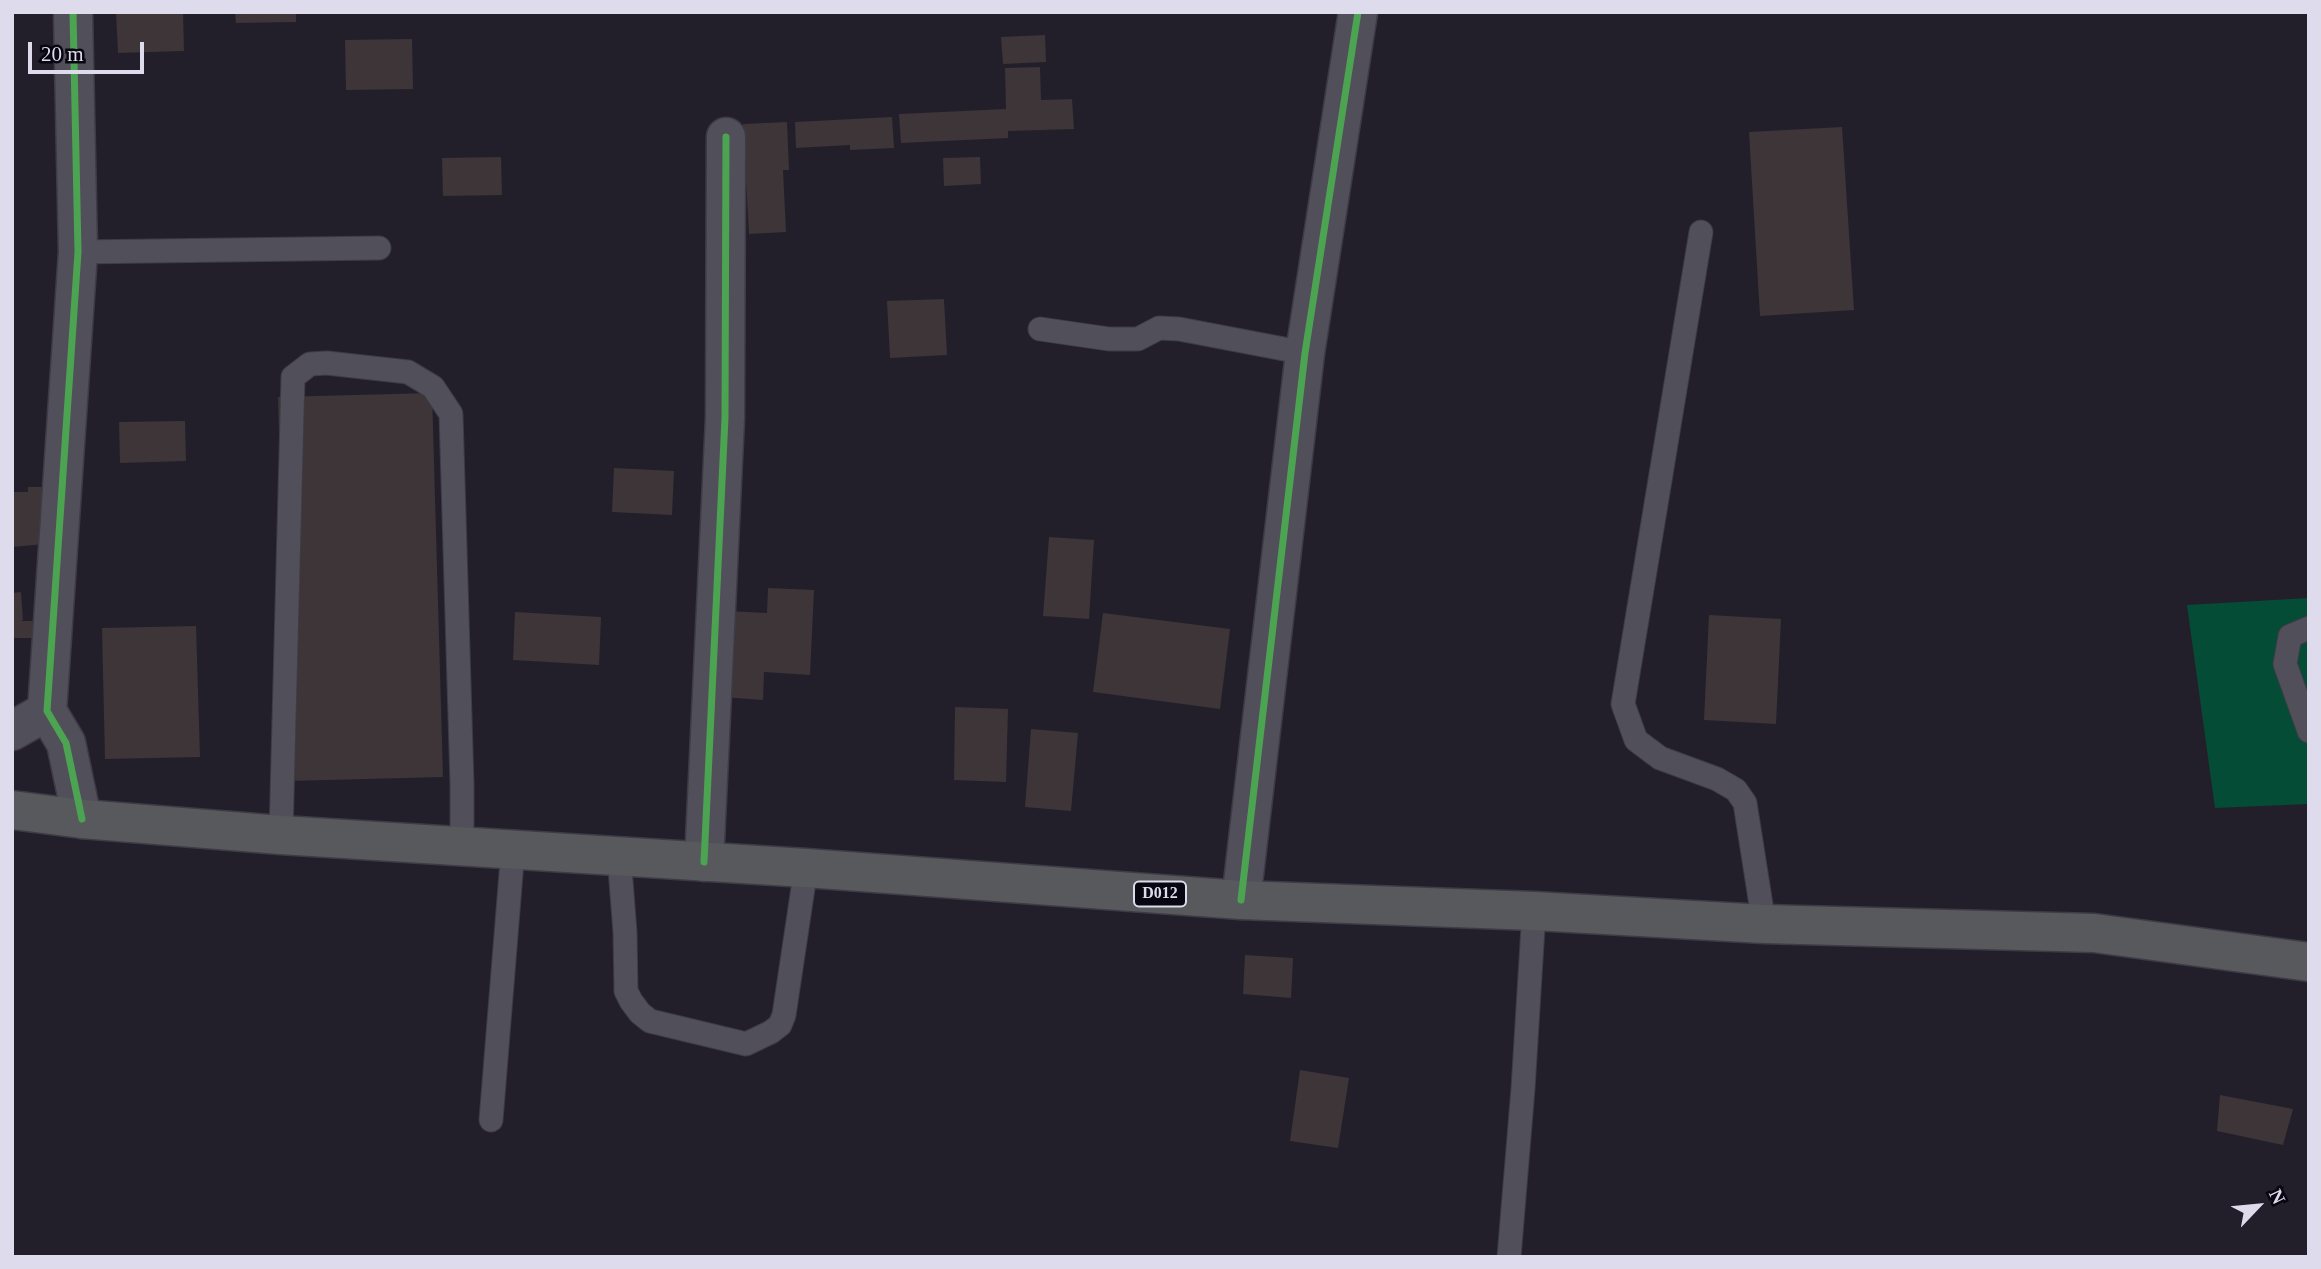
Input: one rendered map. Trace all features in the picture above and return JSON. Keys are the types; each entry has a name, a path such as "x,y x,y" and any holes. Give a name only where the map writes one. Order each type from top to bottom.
{"main road":[{"name":"D012","path":"12,810 82,819 281,835 806,868 1241,900 1534,911 1764,924 2094,933 2309,962"}],"street":[{"path":"74,12 78,252 47,710 66,743 82,819"},
{"path":"1241,900 1305,353 1358,12"},
{"path":"705,862 725,418 726,137"},
{"path":"12,731 47,710"}],"lane":[{"path":"1701,232 1623,704 1636,740 1660,758 1717,779 1736,790 1745,803 1764,924"},
{"path":"78,252 379,248"},
{"path":"1040,329 1109,339 1138,339 1159,328 1179,329 1305,353"},
{"path":"281,835 293,377 310,364 327,363 408,372 433,387 451,414 462,847"},
{"path":"2309,628 2290,636 2285,664 2309,731"},
{"path":"491,1121 513,849"},
{"path":"620,856 626,991 631,1001 650,1021 746,1044 771,1032 780,1025 784,1015 806,868"},
{"path":"1509,1257 1534,911"}],"green space":[{"path":"2309,598 2309,804 2215,808 2187,605"}],"building":[{"path":"116,12 183,12 184,51 118,53"},
{"path":"235,12 296,12 296,22 236,23"},
{"path":"1045,35 1046,62 1003,64 1001,37"},
{"path":"412,39 413,89 346,90 345,40"},
{"path":"1040,67 1041,100 1072,99 1074,129 1008,131 1008,138 901,143 899,114 1006,109 1005,68"},
{"path":"892,117 894,148 850,150 850,145 796,148 795,122"},
{"path":"787,122 789,170 783,170 786,232 749,234 743,124"},
{"path":"1842,127 1854,310 1760,316 1749,132"},
{"path":"501,157 502,195 443,196 442,158"},
{"path":"980,157 981,184 944,186 943,158"},
{"path":"944,299 947,355 890,358 887,301"},
{"path":"432,393 443,777 288,781 278,397"},
{"path":"185,421 186,461 120,463 119,422"},
{"path":"614,468 674,471 672,515 612,512"},
{"path":"28,487 44,487 45,544 12,547 12,492 28,492"},
{"path":"1049,537 1094,540 1089,619 1043,616"},
{"path":"768,588 814,590 810,675 764,672 763,700 722,697 726,611 767,613"},
{"path":"21,592 23,620 20,621 42,621 43,638 12,638 12,593"},
{"path":"515,612 601,617 599,665 513,660"},
{"path":"1103,613 1230,629 1220,709 1093,692"},
{"path":"1709,615 1781,619 1776,724 1704,720"},
{"path":"196,626 200,757 105,759 102,628"},
{"path":"955,707 1008,709 1006,782 954,780"},
{"path":"1031,729 1078,733 1071,811 1025,807"},
{"path":"1245,955 1293,958 1291,998 1243,994"},
{"path":"1300,1070 1349,1078 1338,1148 1290,1141"},
{"path":"2220,1095 2293,1109 2283,1145 2217,1131"}],"cycle path":[{"path":"73,12 78,252 47,711 66,743 82,819"},
{"path":"1241,900 1305,353 1358,12"},
{"path":"704,862 725,418 726,137"}]}
